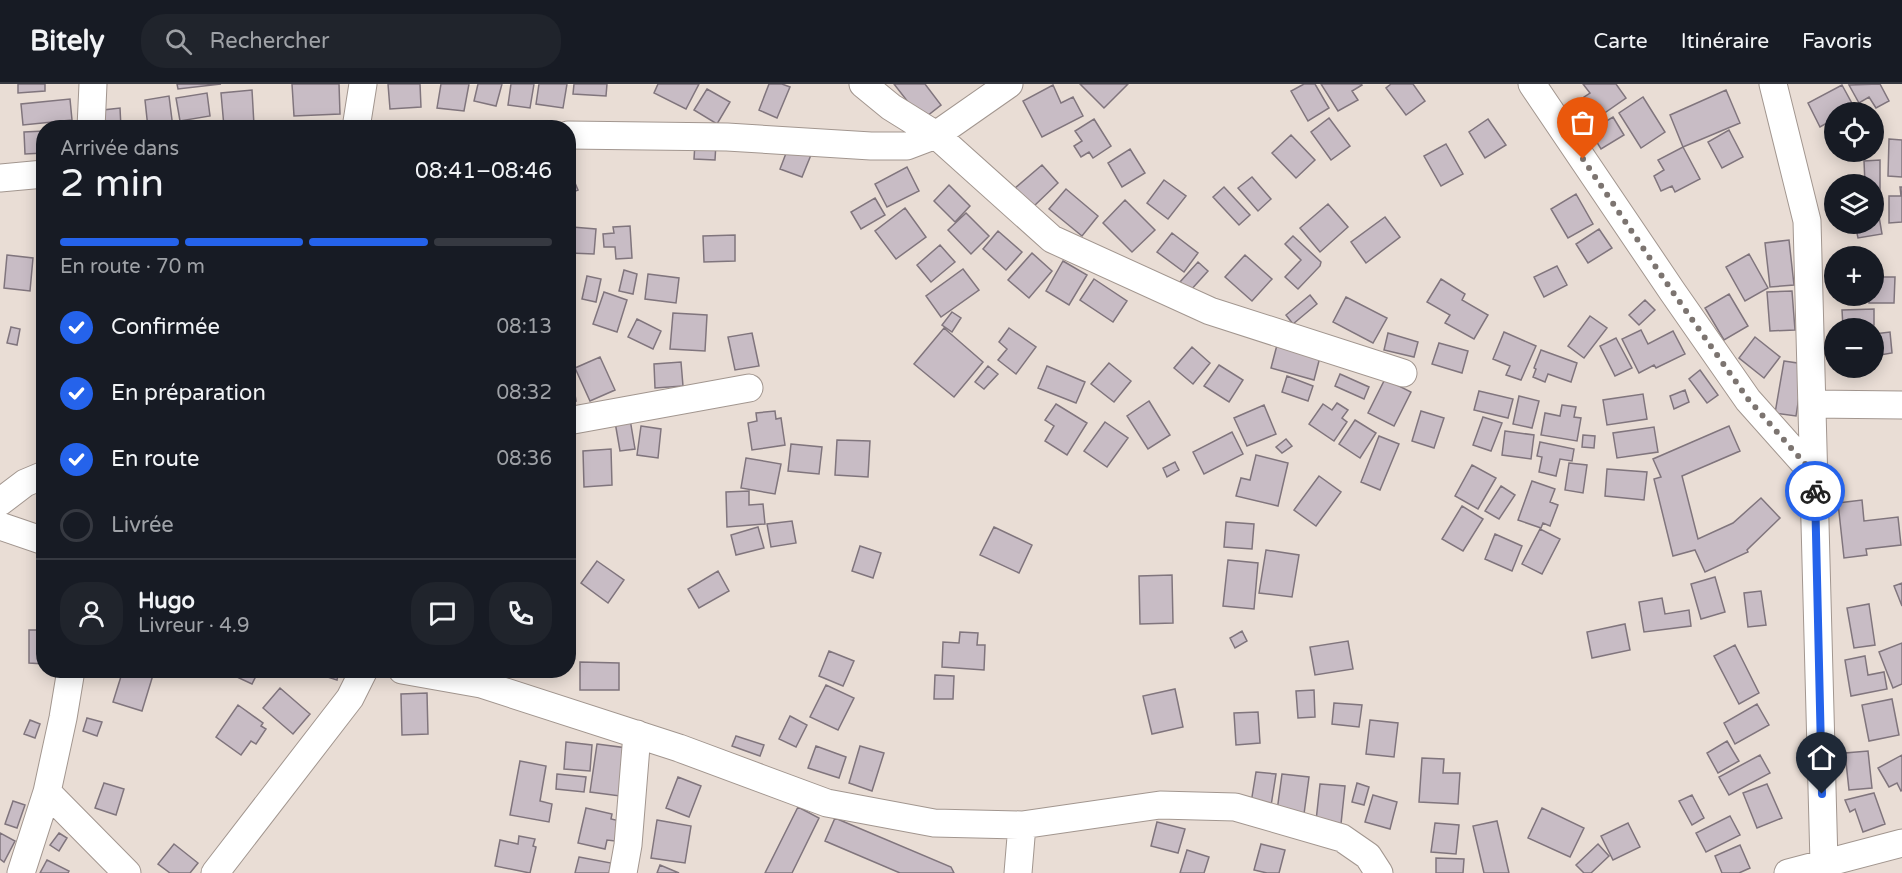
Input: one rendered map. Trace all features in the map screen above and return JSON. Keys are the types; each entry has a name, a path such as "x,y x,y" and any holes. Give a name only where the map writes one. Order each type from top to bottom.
{"street":[{"path":"91,120 93,84"},
{"path":"357,120 363,84"},
{"path":"863,84 891,107 936,135 1052,239 1210,311 1403,373"},
{"path":"576,135 727,137 907,146 936,135 1009,84"},
{"path":"1532,84 1748,399 1814,474"},
{"path":"1773,84 1807,221 1823,868"},
{"path":"0,178 36,175"},
{"path":"576,420 749,388"},
{"path":"1812,404 1902,405"},
{"path":"0,502 25,483 36,478"},
{"path":"0,526 36,538"},
{"path":"21,873 47,792 70,678"},
{"path":"215,873 350,698 360,678"},
{"path":"447,678 481,684 637,734 827,803 934,823 1022,825 1160,805 1235,807 1342,838 1368,855 1379,873"},
{"path":"623,873 628,845 637,734"},
{"path":"47,792 126,873"},
{"path":"1018,873 1022,825"},
{"path":"1788,873 1823,868 1902,843"}],"building":[{"path":"18,84 45,84 45,91 18,93"},
{"path":"177,84 221,84 178,89"},
{"path":"292,84 339,84 340,114 294,116"},
{"path":"388,84 420,84 421,107 390,109"},
{"path":"441,84 469,84 464,111 437,108"},
{"path":"478,84 502,84 496,106 474,101"},
{"path":"511,84 534,84 530,108 508,105"},
{"path":"539,84 567,84 563,108 536,104"},
{"path":"574,84 607,84 606,96 573,94"},
{"path":"658,84 699,84 686,109 654,93"},
{"path":"769,84 782,84 790,87 777,118 759,110"},
{"path":"894,84 925,84 941,105 922,120"},
{"path":"1080,84 1128,84 1104,108"},
{"path":"1304,84 1315,84 1329,108 1308,121 1291,91"},
{"path":"1321,84 1362,85 1352,91 1358,100 1338,111"},
{"path":"1391,84 1413,84 1425,101 1406,115 1386,88"},
{"path":"1583,84 1616,84 1626,98 1583,128 1569,107 1590,93"},
{"path":"1880,84 1889,101 1884,104 1872,102 1869,97 1858,102 1849,85"},
{"path":"1053,85 1061,103 1073,97 1083,116 1042,137 1023,101"},
{"path":"1842,85 1851,102 1824,102 1824,125 1820,127 1808,103"},
{"path":"707,89 730,102 717,124 694,110"},
{"path":"252,90 254,120 223,120 221,93"},
{"path":"1726,90 1740,123 1683,147 1670,115"},
{"path":"207,93 210,116 180,120 176,98"},
{"path":"169,96 172,120 147,120 145,100"},
{"path":"1643,97 1665,132 1641,148 1619,113"},
{"path":"70,99 72,120 36,120 36,124 23,125 21,104"},
{"path":"120,108 121,120 104,120 103,110"},
{"path":"1613,117 1624,135 1601,149 1590,131"},
{"path":"1329,118 1350,146 1331,160 1311,132"},
{"path":"1094,119 1111,146 1093,158 1089,152 1081,157 1074,146 1082,141 1075,131"},
{"path":"1488,119 1506,145 1485,158 1469,132"},
{"path":"1729,130 1743,157 1722,168 1708,142"},
{"path":"36,131 36,153 25,154 24,132"},
{"path":"1291,135 1315,160 1296,178 1272,153"},
{"path":"1889,139 1902,140 1902,177 1888,176"},
{"path":"695,143 716,143 715,160 694,159"},
{"path":"1446,144 1463,174 1441,186 1424,156"},
{"path":"1683,147 1700,179 1675,192 1672,186 1661,191 1654,176 1664,170 1658,160"},
{"path":"788,148 813,150 802,177 780,169"},
{"path":"1130,149 1145,173 1122,187 1108,163"},
{"path":"1864,162 1880,162 1880,174 1865,174"},
{"path":"1042,165 1058,183 1033,207 1015,188"},
{"path":"907,167 919,191 887,207 875,184"},
{"path":"1252,177 1271,199 1258,211 1238,188"},
{"path":"1164,180 1186,196 1168,219 1147,203"},
{"path":"949,185 970,206 955,222 934,201"},
{"path":"1224,187 1250,215 1239,225 1213,197"},
{"path":"1900,187 1902,187 1902,222 1889,223 1889,196 1901,196"},
{"path":"1066,189 1098,216 1082,236 1049,209"},
{"path":"1576,194 1593,224 1568,238 1551,209"},
{"path":"875,198 885,215 861,229 851,212"},
{"path":"1125,200 1155,230 1132,252 1103,223"},
{"path":"1328,204 1348,227 1320,252 1300,228"},
{"path":"905,208 926,237 896,259 875,231"},
{"path":"966,213 989,236 971,254 948,230"},
{"path":"1385,217 1400,237 1366,263 1351,242"},
{"path":"630,226 632,258 616,259 615,247 604,247 603,234 614,233 613,227"},
{"path":"576,227 596,229 594,254 576,253"},
{"path":"1599,229 1612,248 1588,263 1576,244"},
{"path":"998,231 1022,252 1006,270 983,249"},
{"path":"1172,233 1198,253 1184,272 1157,252"},
{"path":"1857,234 1882,234 1858,238"},
{"path":"735,235 735,261 704,262 703,236"},
{"path":"1293,236 1321,262 1320,266 1298,289 1285,277 1301,260 1285,244"},
{"path":"1789,240 1794,285 1770,287 1765,243"},
{"path":"940,245 955,262 931,282 917,265"},
{"path":"1032,253 1052,271 1029,298 1008,280"},
{"path":"1749,254 1768,288 1745,301 1726,267"},
{"path":"7,255 33,258 30,291 4,288"},
{"path":"1245,255 1272,279 1252,301 1225,277"},
{"path":"1063,261 1087,275 1069,305 1046,291"},
{"path":"1198,262 1208,271 1190,291 1180,282"},
{"path":"1557,266 1567,285 1544,297 1534,277"},
{"path":"963,269 979,290 941,317 926,296"},
{"path":"624,270 637,274 633,294 619,291"},
{"path":"648,274 679,278 676,303 645,299"},
{"path":"587,276 601,279 596,302 582,299"},
{"path":"1884,277 1895,277 1894,303 1884,303"},
{"path":"1094,279 1127,301 1113,322 1080,300"},
{"path":"1441,279 1465,294 1462,300 1488,315 1474,339 1445,323 1450,315 1427,302"},
{"path":"1792,291 1795,330 1770,331 1767,292"},
{"path":"604,292 627,300 617,332 593,324"},
{"path":"1729,294 1748,326 1724,340 1705,308"},
{"path":"1310,295 1317,304 1293,324 1286,315"},
{"path":"1346,297 1387,318 1373,343 1333,322"},
{"path":"1645,300 1655,310 1639,325 1629,315"},
{"path":"1874,309 1874,318 1842,318 1842,310"},
{"path":"952,312 961,318 952,332 942,325"},
{"path":"673,313 707,315 705,351 670,349"},
{"path":"1590,316 1607,328 1584,358 1568,346"},
{"path":"637,319 661,331 653,349 628,337"},
{"path":"11,327 20,329 17,345 7,343"},
{"path":"944,328 983,362 954,397 914,364"},
{"path":"1009,328 1036,347 1016,374 998,360 1007,349 999,342"},
{"path":"1641,330 1648,344 1673,331 1685,354 1656,368 1654,365 1639,373 1622,339"},
{"path":"1504,332 1536,346 1521,380 1506,375 1510,366 1493,359"},
{"path":"1890,332 1892,353 1884,354 1884,333"},
{"path":"752,333 759,366 735,370 728,337"},
{"path":"1388,333 1418,342 1414,357 1384,350"},
{"path":"1755,337 1780,357 1764,378 1739,358"},
{"path":"1616,338 1632,368 1615,376 1600,346"},
{"path":"1439,343 1468,351 1462,373 1432,364"},
{"path":"1277,345 1320,357 1314,380 1271,368"},
{"path":"1192,347 1210,363 1193,384 1174,368"},
{"path":"1541,350 1577,363 1571,382 1548,374 1545,382 1533,377"},
{"path":"600,357 615,390 590,401 576,368"},
{"path":"1784,361 1804,364 1796,416 1775,413"},
{"path":"681,362 683,386 655,388 654,364"},
{"path":"1109,363 1131,381 1114,402 1091,384"},
{"path":"1219,365 1243,380 1229,402 1204,386"},
{"path":"988,366 998,374 984,389 975,382"},
{"path":"1047,366 1085,382 1076,403 1038,388"},
{"path":"1700,370 1718,395 1707,403 1689,379"},
{"path":"1340,374 1369,387 1364,399 1335,386"},
{"path":"1287,376 1313,386 1308,401 1282,392"},
{"path":"1385,379 1411,392 1394,426 1368,413"},
{"path":"1685,390 1689,402 1674,409 1670,396"},
{"path":"1479,391 1513,399 1508,418 1474,410"},
{"path":"1643,394 1647,419 1607,425 1603,400"},
{"path":"1519,396 1539,401 1532,428 1513,424"},
{"path":"1149,401 1170,435 1148,449 1127,416"},
{"path":"1337,403 1348,410 1342,418 1347,422 1334,441 1309,424 1323,404 1332,410"},
{"path":"1056,404 1087,423 1067,455 1045,441 1054,426 1045,420"},
{"path":"1264,405 1276,434 1247,446 1234,418"},
{"path":"1562,405 1576,407 1574,417 1581,418 1577,441 1541,435 1545,413 1560,416"},
{"path":"775,411 776,419 781,418 785,445 752,450 748,423 757,421 756,413"},
{"path":"1421,411 1444,418 1434,448 1412,441"},
{"path":"1483,417 1502,423 1491,451 1473,445"},
{"path":"630,419 635,449 620,451 615,422"},
{"path":"1355,420 1376,433 1360,458 1339,444"},
{"path":"1105,422 1128,438 1107,467 1084,451"},
{"path":"641,426 661,429 658,458 637,455"},
{"path":"1729,426 1740,451 1682,476 1698,539 1733,523 1761,498 1780,518 1747,550 1748,552 1705,572 1695,550 1673,556 1654,479 1661,477 1653,459"},
{"path":"1654,427 1658,452 1617,458 1613,433"},
{"path":"1505,431 1534,435 1531,459 1502,455"},
{"path":"1232,432 1243,454 1204,474 1193,452"},
{"path":"1583,435 1595,436 1594,448 1582,447"},
{"path":"1379,436 1399,444 1380,490 1361,482"},
{"path":"1286,439 1292,446 1282,453 1276,447"},
{"path":"837,440 870,441 868,477 835,475"},
{"path":"1540,442 1574,449 1572,461 1560,459 1556,476 1539,472 1542,457 1537,456"},
{"path":"791,444 822,447 819,474 788,471"},
{"path":"611,449 612,485 584,487 583,451"},
{"path":"1256,455 1288,463 1278,506 1236,496 1241,478 1250,480"},
{"path":"746,458 781,464 775,494 741,488"},
{"path":"1175,462 1179,470 1167,477 1163,468"},
{"path":"1569,463 1587,465 1583,493 1565,490"},
{"path":"1472,465 1496,478 1478,509 1455,496"},
{"path":"1607,469 1647,472 1644,500 1605,496"},
{"path":"1319,476 1341,492 1316,526 1294,510"},
{"path":"1532,481 1555,489 1550,502 1558,505 1550,526 1543,523 1541,528 1518,520"},
{"path":"1501,486 1515,495 1499,519 1485,511"},
{"path":"749,491 749,505 763,504 765,524 727,527 726,492"},
{"path":"1862,500 1864,521 1898,517 1901,545 1866,549 1867,555 1844,558 1838,503"},
{"path":"1462,506 1483,519 1463,551 1442,539"},
{"path":"792,521 796,543 771,547 767,524"},
{"path":"1226,522 1254,524 1252,549 1224,547"},
{"path":"758,527 764,548 736,555 731,535"},
{"path":"994,527 1032,545 1019,573 980,555"},
{"path":"1540,529 1560,539 1542,574 1522,564"},
{"path":"1495,534 1522,546 1512,571 1485,559"},
{"path":"860,546 881,553 873,578 852,571"},
{"path":"1266,550 1299,555 1292,597 1259,593"},
{"path":"1228,560 1258,563 1254,609 1223,606"},
{"path":"597,561 624,580 608,603 581,583"},
{"path":"718,571 729,591 699,608 688,589"},
{"path":"1172,575 1173,623 1140,624 1139,576"},
{"path":"1715,577 1725,612 1701,619 1691,584"},
{"path":"1902,583 1902,606 1894,586"},
{"path":"1761,591 1766,625 1748,627 1744,593"},
{"path":"1662,598 1665,614 1689,610 1691,626 1644,632 1639,602"},
{"path":"1869,604 1875,645 1854,648 1847,608"},
{"path":"1625,624 1630,650 1592,658 1587,632"},
{"path":"29,630 36,630 36,663 29,663"},
{"path":"1242,631 1247,641 1235,648 1230,638"},
{"path":"960,632 978,633 977,645 985,645 984,670 942,667 943,642 959,643"},
{"path":"1348,641 1353,669 1315,675 1310,647"},
{"path":"1902,643 1902,684 1893,688 1879,652"},
{"path":"1735,645 1759,693 1739,704 1714,656"},
{"path":"829,651 854,661 843,686 819,676"},
{"path":"1865,656 1868,675 1884,672 1887,689 1851,696 1845,660"},
{"path":"580,662 619,663 619,690 580,690"},
{"path":"935,675 954,676 953,699 934,699"},
{"path":"120,678 152,678 142,711 113,702"},
{"path":"239,678 255,678 252,684"},
{"path":"826,685 854,698 838,730 810,717"},
{"path":"280,688 310,714 293,734 263,708"},
{"path":"1175,689 1183,727 1152,734 1143,696"},
{"path":"1314,690 1315,717 1298,718 1296,691"},
{"path":"427,693 428,734 402,735 401,694"},
{"path":"1892,699 1899,735 1869,741 1862,705"},
{"path":"1334,703 1362,705 1359,727 1332,724"},
{"path":"1757,704 1769,725 1735,744 1724,723"},
{"path":"238,705 263,723 261,726 266,729 256,744 251,741 241,755 216,737"},
{"path":"1258,712 1260,743 1236,745 1234,713"},
{"path":"790,716 807,725 796,747 779,739"},
{"path":"87,718 102,722 97,736 83,731"},
{"path":"30,720 40,724 35,738 24,734"},
{"path":"1370,720 1398,723 1394,757 1366,754"},
{"path":"736,736 764,745 760,756 732,746"},
{"path":"1727,741 1739,761 1718,773 1707,753"},
{"path":"566,742 592,745 590,771 564,769"},
{"path":"597,744 627,748 620,796 590,792"},
{"path":"816,746 846,757 839,778 808,768"},
{"path":"860,746 884,753 872,791 849,783"},
{"path":"1868,751 1872,788 1849,790 1845,753"},
{"path":"1760,755 1770,773 1729,795 1719,777"},
{"path":"1902,755 1901,791 1897,783 1889,787 1878,768"},
{"path":"1422,758 1444,759 1443,773 1460,773 1458,804 1419,802"},
{"path":"520,761 546,766 540,801 552,804 549,822 510,815"},
{"path":"1256,772 1276,774 1271,806 1251,803"},
{"path":"557,774 586,777 584,792 556,789"},
{"path":"1282,774 1309,777 1304,814 1277,811"},
{"path":"678,777 701,786 689,817 666,808"},
{"path":"104,783 124,789 116,815 95,808"},
{"path":"1357,783 1369,787 1364,805 1352,802"},
{"path":"1320,784 1345,786 1341,824 1316,821"},
{"path":"1767,784 1782,818 1757,828 1743,793"},
{"path":"1874,793 1885,824 1863,832 1855,809 1850,812 1845,800"},
{"path":"1373,795 1397,802 1390,829 1365,822"},
{"path":"1692,795 1704,818 1692,825 1679,801"},
{"path":"13,801 25,805 17,828 5,824"},
{"path":"798,807 819,818 792,873 765,873"},
{"path":"586,808 612,814 611,819 620,821 615,841 607,840 605,849 578,843"},
{"path":"1542,808 1584,828 1570,857 1528,838"},
{"path":"1730,816 1740,835 1706,852 1696,833"},
{"path":"835,818 951,867 954,873 900,873 825,841"},
{"path":"657,820 691,826 685,863 651,858"},
{"path":"1497,821 1509,873 1484,873 1473,826"},
{"path":"1157,822 1185,829 1178,853 1151,846"},
{"path":"1435,823 1459,825 1456,854 1431,852"},
{"path":"1628,823 1640,847 1613,860 1601,836"},
{"path":"0,833 15,841 4,862 0,859"},
{"path":"59,833 67,838 59,851 50,845"},
{"path":"519,836 535,839 533,846 536,847 530,873 495,866 500,840 518,844"},
{"path":"174,844 198,863 190,873 170,873 158,864"},
{"path":"1261,844 1285,850 1279,873 1254,870"},
{"path":"1598,844 1609,856 1591,873 1584,873 1576,865"},
{"path":"1740,845 1750,868 1739,873 1722,873 1715,856"},
{"path":"1187,850 1209,857 1204,873 1180,873"},
{"path":"579,857 611,863 609,873 575,873"},
{"path":"1436,858 1464,859 1463,873 1436,873"},
{"path":"47,860 69,871 68,873 40,873"},
{"path":"660,865 679,873 657,873"}],"way so far":[{"path":"1583,159 1748,399 1814,474 1815,491"}],"route":[{"path":"1815,491 1822,794"}]}
